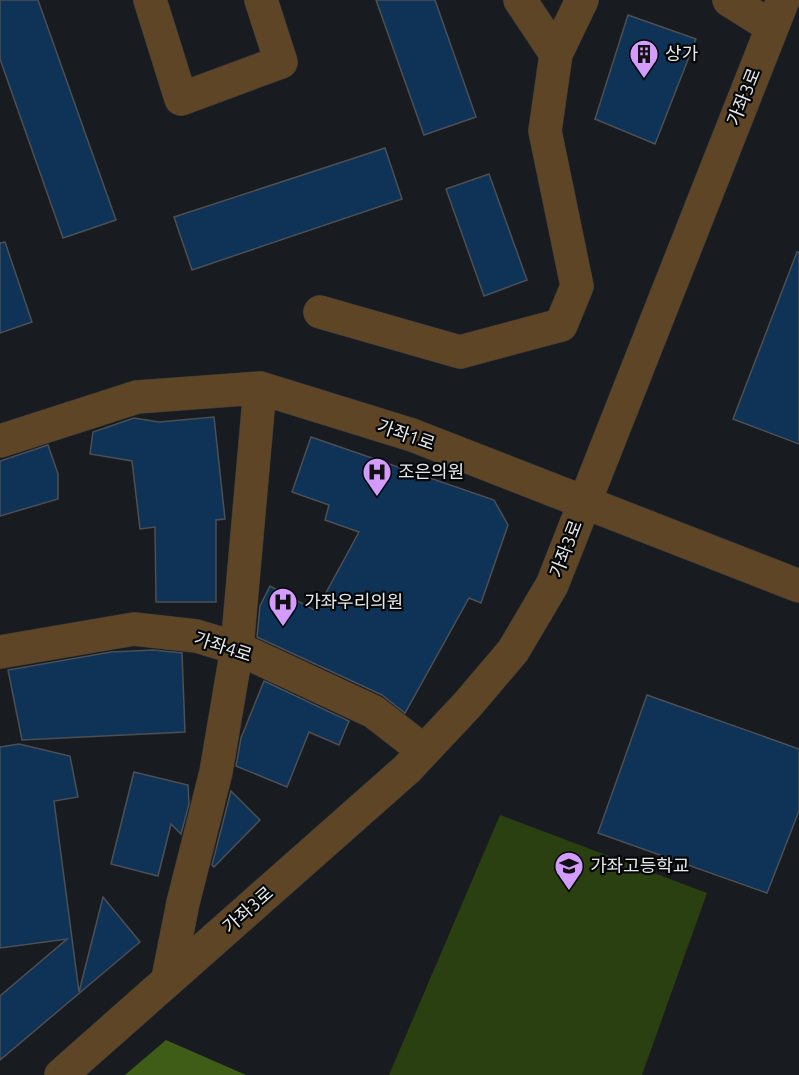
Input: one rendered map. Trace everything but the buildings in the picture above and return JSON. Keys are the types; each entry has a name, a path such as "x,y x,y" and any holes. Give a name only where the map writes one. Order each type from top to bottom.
{"street":[{"path":"150,0 181,99 281,62 261,0"},
{"path":"520,0 556,54"},
{"path":"320,312 460,352 561,325 577,286 545,131 556,54 582,0"},
{"path":"729,0 778,13"},
{"name":"가좌3로","path":"61,1075 424,751 468,704 529,627 552,585 778,13"},
{"path":"168,978 183,903 216,772 237,648 260,388"},
{"name":"가좌1로","path":"0,441 137,397 260,388 412,435 799,586"},
{"name":"가좌4로","path":"0,652 134,629 196,636 237,648 374,712 424,751"}],"green space":[{"path":"500,815 707,893 642,1075 389,1075"},
{"path":"166,1040 246,1075 125,1075"}],"place":[{"name":"상가","path":"644,80"},
{"name":"조은의원","path":"377,498"},
{"name":"가좌우리의원","path":"283,628"},
{"name":"가좌고등학교","path":"569,892"}]}
